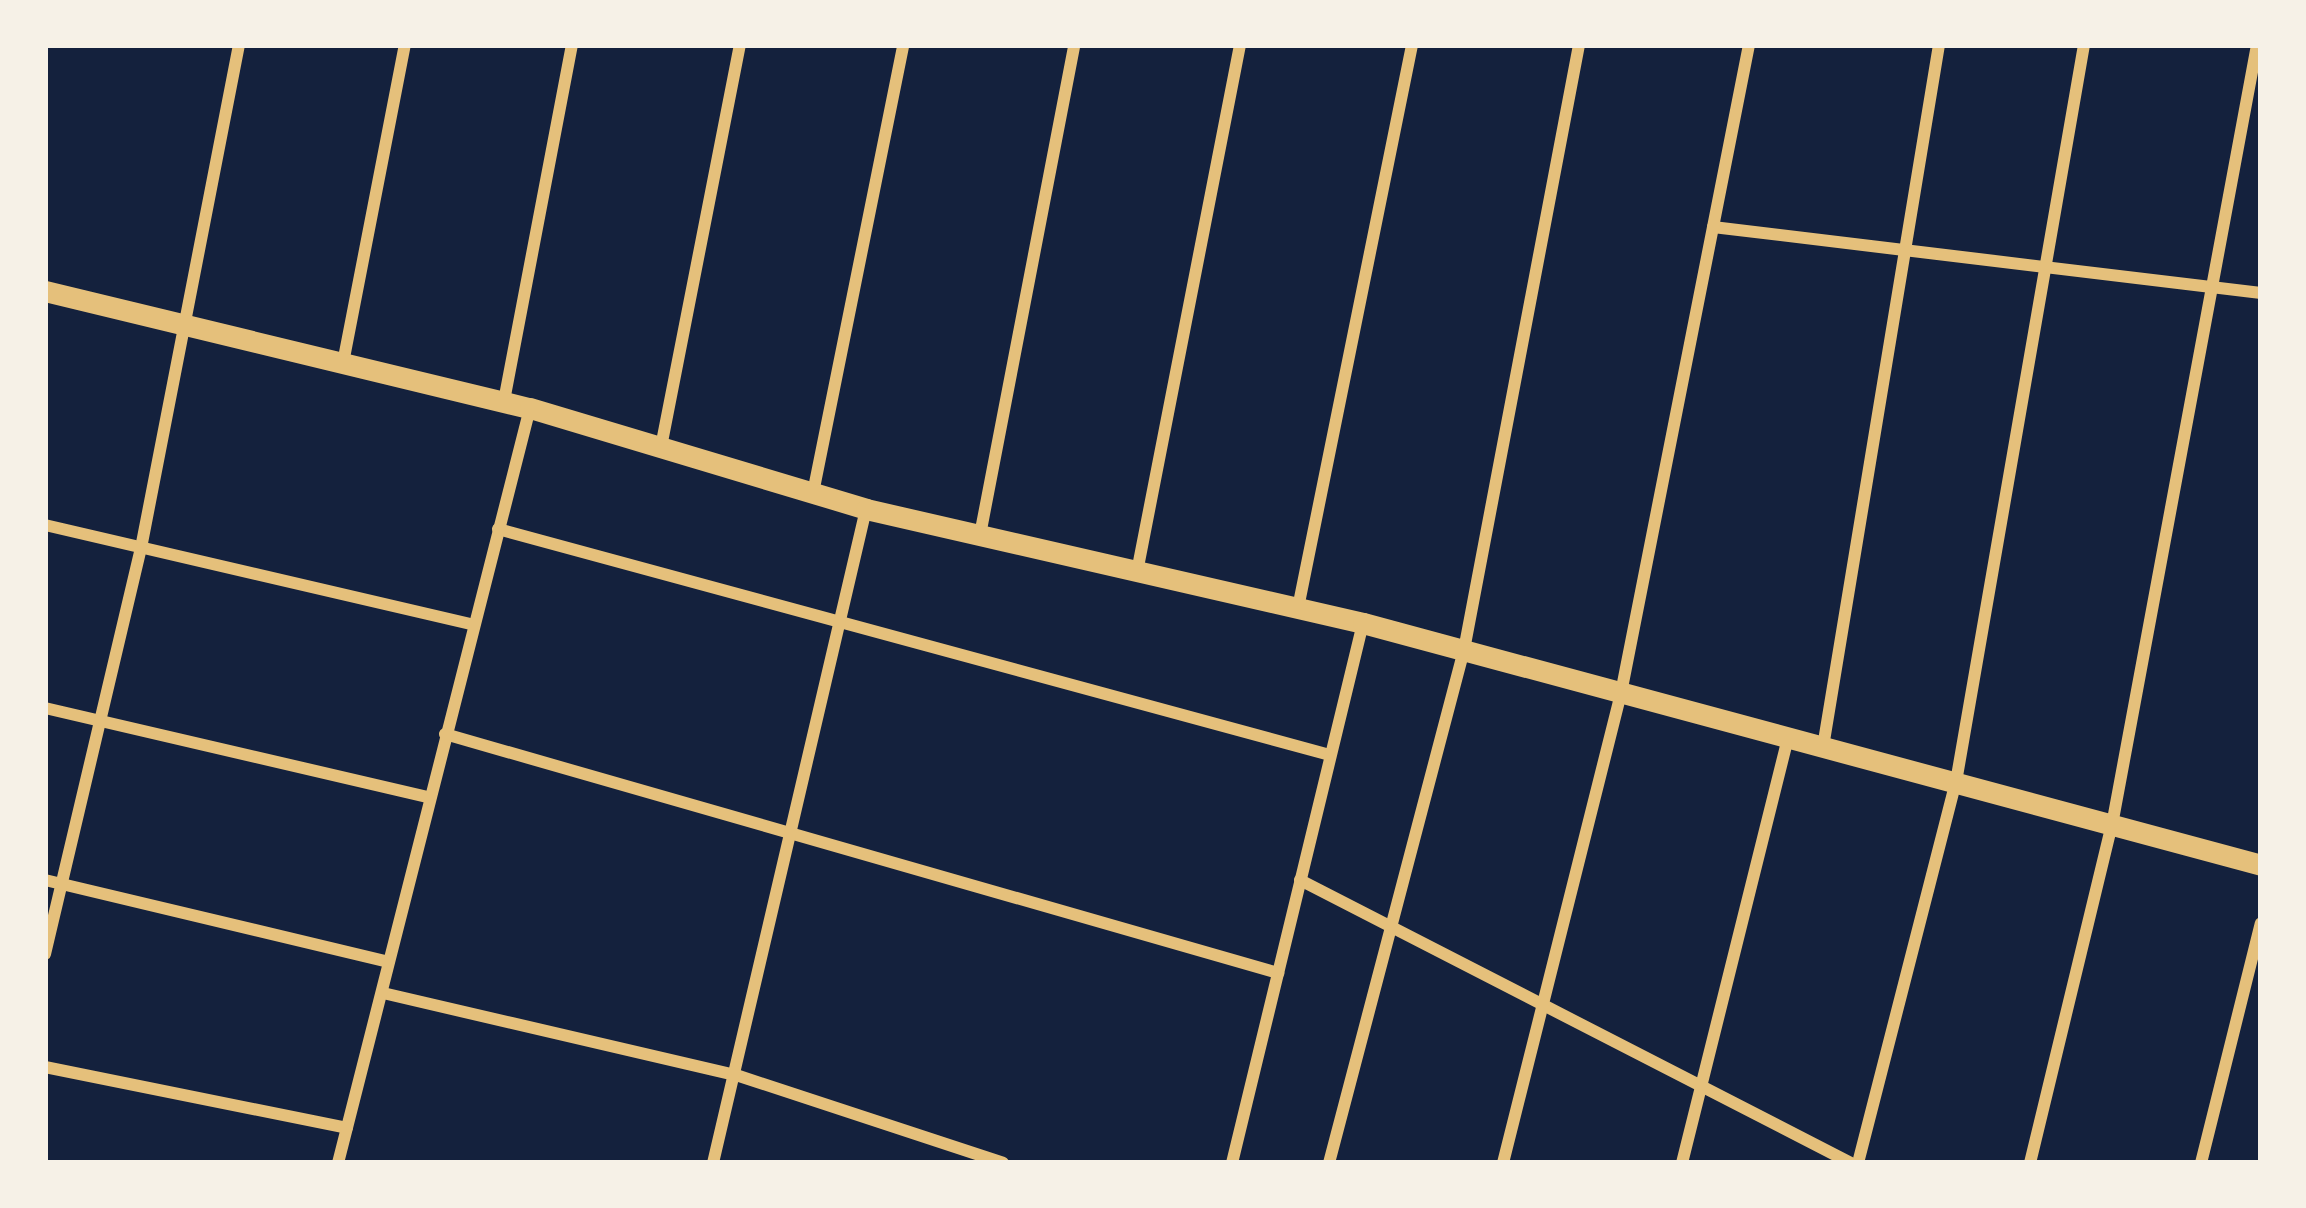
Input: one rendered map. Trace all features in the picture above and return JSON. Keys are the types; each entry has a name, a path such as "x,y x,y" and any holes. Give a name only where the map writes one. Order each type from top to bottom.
{"street":[{"path":"45,954 141,548 239,45"},
{"path":"343,363 405,45"},
{"path":"504,401 572,45"},
{"path":"662,447 740,45"},
{"path":"813,493 903,45"},
{"path":"980,536 1074,45"},
{"path":"1137,572 1240,45"},
{"path":"1298,608 1412,45"},
{"path":"1329,1163 1464,650 1579,45"},
{"path":"1503,1163 1622,693 1749,45"},
{"path":"1823,747 1939,45"},
{"path":"1300,880 1854,1163 1956,782 2084,45"},
{"path":"2030,1163 2112,825 2257,45"},
{"path":"1713,227 2261,293"},
{"path":"45,291 504,401 866,509 1363,623 2261,865"},
{"path":"338,1163 427,797 530,408"},
{"path":"713,1163 866,509"},
{"path":"45,525 472,624"},
{"path":"498,529 1330,755"},
{"path":"1232,1163 1363,623"},
{"path":"45,708 427,797"},
{"path":"445,734 1278,974"},
{"path":"1682,1163 1787,737"},
{"path":"45,880 388,962"},
{"path":"2201,1163 2261,923"},
{"path":"382,993 736,1075 1003,1163"},
{"path":"45,1067 347,1128"}]}
